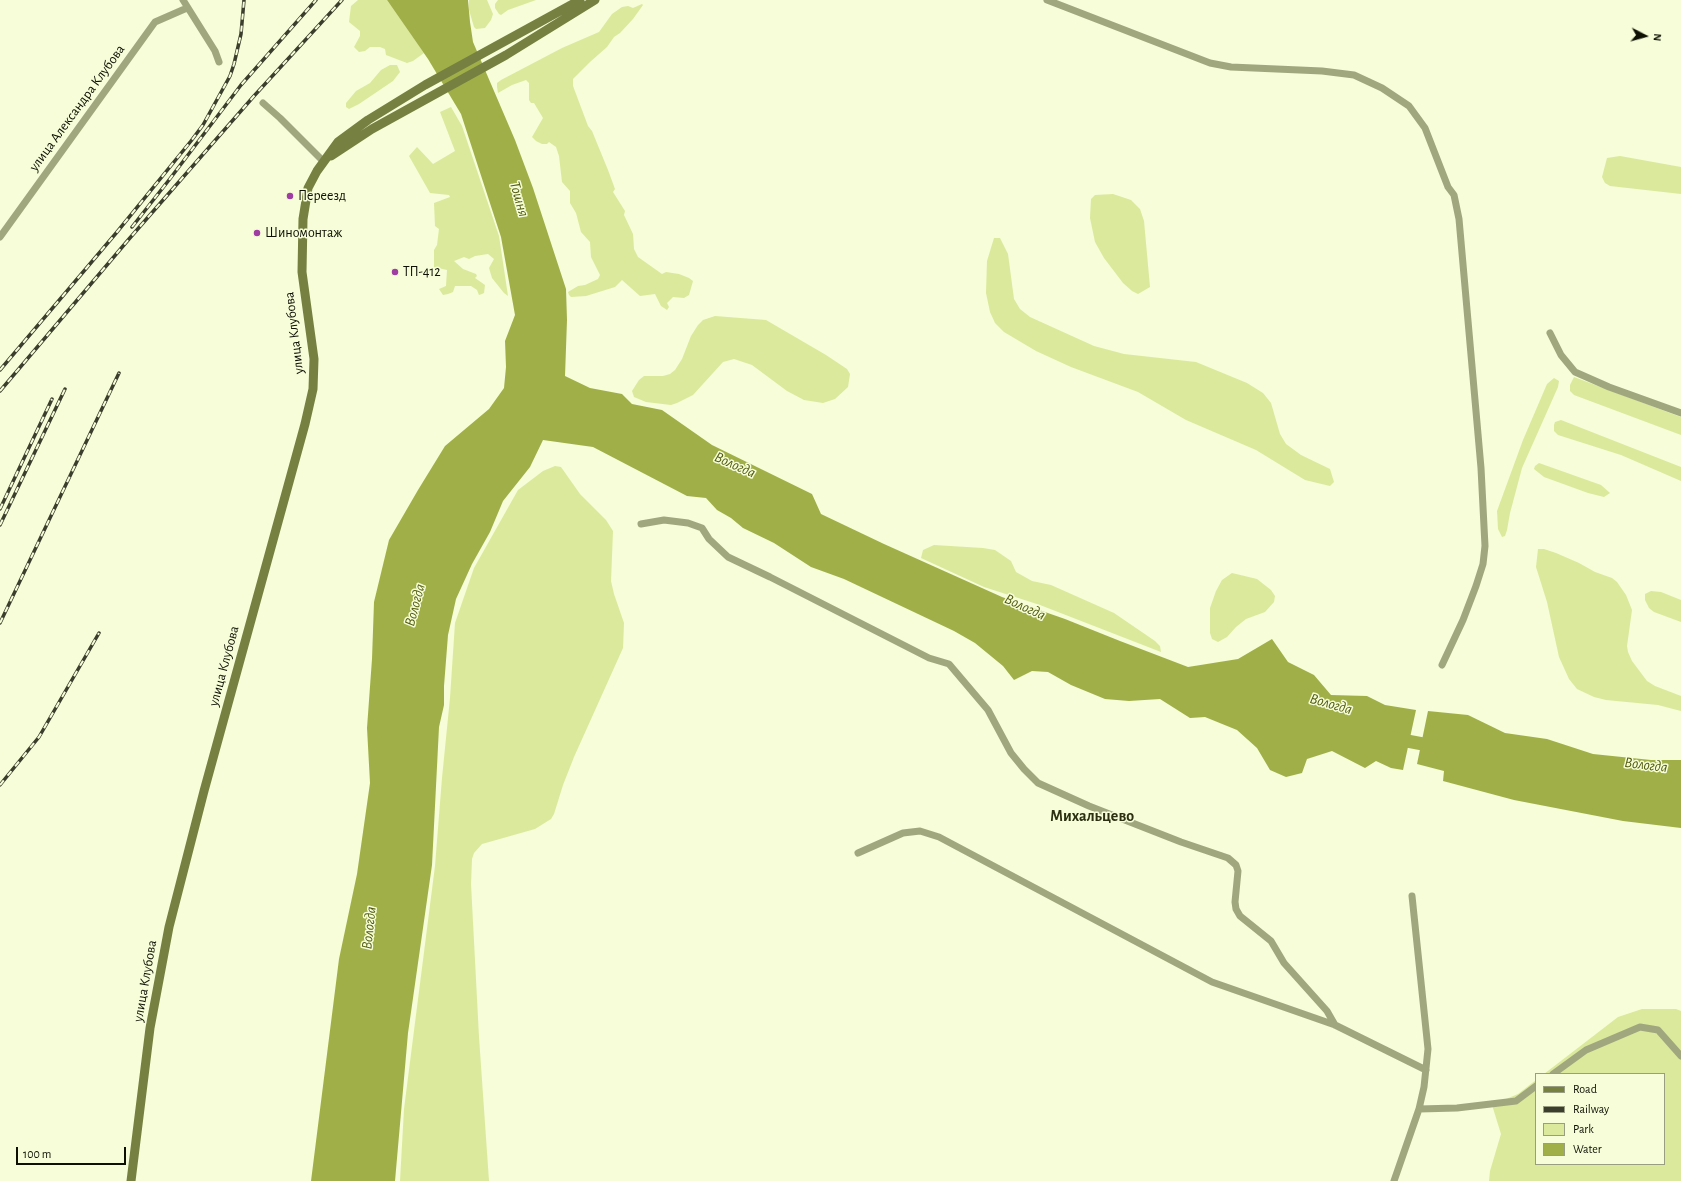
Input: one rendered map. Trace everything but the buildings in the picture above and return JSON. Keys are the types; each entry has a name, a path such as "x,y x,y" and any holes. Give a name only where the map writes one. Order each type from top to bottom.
{"main road":[{"name":"улица Клубова","path":"132,1181 150,1028 169,927 202,798 311,399 314,378 314,359 302,272 302,228 304,204 308,188 317,171 338,142 352,131 425,85 580,0"},
{"path":"324,162 372,129 506,55 595,0"}],"street":[{"path":"183,0 215,51 219,62"},
{"path":"1047,0 1210,63 1231,67 1322,71 1354,76 1382,88 1409,106 1425,128 1448,187 1454,195 1459,219 1481,468 1485,546 1484,564 1463,620 1442,665"},
{"name":"улица Александра Клубова","path":"0,237 155,22 187,8"},
{"path":"263,103 324,162"},
{"path":"1550,334 1561,355 1575,372 1609,387 1681,413"},
{"path":"641,524 664,520 688,523 702,528 709,540 728,557 770,576 929,658 949,664 988,710 1011,753 1038,783 1090,806 1181,842 1228,858 1236,865 1238,871 1235,902 1236,909 1240,916 1271,941 1284,963 1327,1012 1335,1024"},
{"path":"858,853 903,833 920,831 939,837 1212,982 1335,1024 1426,1070"},
{"path":"1394,1181 1419,1109 1424,1087 1428,1049 1412,896"},
{"path":"1554,1073 1586,1050 1640,1027 1658,1030 1681,1056"},
{"path":"1419,1109 1457,1108 1516,1101 1535,1087"}],"green space":[{"path":"358,0 387,0 424,53 413,61 407,63 386,55 385,49 380,47 370,47 365,51 359,52 354,47 360,36 360,31 349,22 351,6"},
{"path":"469,0 487,0 493,14 491,20 485,28 476,29 474,27 469,10"},
{"path":"498,0 536,0 508,10 501,15 495,8 495,4"},
{"path":"642,4 643,5 633,19 620,33 614,37 607,47 573,79 573,86 588,126 592,131 608,170 615,189 613,192 625,211 624,215 633,234 634,249 638,257 662,274 666,272 679,274 693,281 689,295 684,298 673,297 667,303 669,307 667,310 661,306 655,294 640,296 622,280 615,287 586,296 571,297 569,295 568,292 578,286 585,285 598,279 600,275 591,257 590,242 581,232 576,213 570,203 570,191 562,182 559,156 556,147 549,142 547,144 542,144 532,137 543,118 534,103 531,103 529,100 529,83 526,80 512,85 498,93 497,87 497,83 501,80 562,48 599,32 612,14 622,7 628,6 633,8"},
{"path":"390,65 397,65 400,72 393,81 359,104 349,109 346,107 346,103 356,91 370,83 381,70"},
{"path":"451,107 462,126 499,236 508,296 492,278 489,268 494,259 488,254 475,256 469,259 464,257 454,261 463,269 476,274 477,276 475,278 485,285 484,293 479,295 477,290 471,286 455,286 453,292 443,295 439,289 446,286 447,270 434,267 434,250 437,245 439,229 435,226 434,203 450,197 449,195 430,193 409,156 417,147 433,164 455,151 440,112"},
{"path":"1620,156 1681,167 1681,194 1610,186 1605,183 1602,177 1607,158"},
{"path":"1113,194 1131,200 1140,209 1144,221 1150,287 1138,294 1123,283 1104,258 1095,242 1090,218 1091,199 1095,195"},
{"path":"994,238 1000,238 1008,254 1014,299 1020,309 1030,317 1094,346 1124,354 1196,362 1247,383 1263,393 1271,403 1280,434 1286,444 1301,455 1330,469 1334,482 1330,486 1305,480 1256,450 1186,420 1138,392 1071,367 1036,351 1004,332 995,323 990,312 986,293 987,261"},
{"path":"715,316 766,320 847,369 850,374 848,387 835,399 823,403 804,400 787,391 752,365 734,359 723,362 693,395 677,403 671,405 646,402 634,397 632,391 639,380 644,376 663,376 670,374 675,370 682,359 691,336 698,325 703,320"},
{"path":"1574,377 1681,417 1681,435 1574,395 1570,391 1570,385"},
{"path":"1554,378 1559,381 1558,387 1522,468 1507,530 1505,536 1502,537 1498,529 1497,511 1523,440 1547,384"},
{"path":"1561,420 1681,467 1681,481 1621,455 1558,435 1554,431 1554,425 1555,422"},
{"path":"1539,463 1601,485 1610,493 1604,497 1588,493 1544,477 1534,469"},
{"path":"555,466 561,467 580,494 606,520 613,531 611,581 624,623 623,648 574,757 551,819 535,829 482,844 474,853 472,859 471,884 479,1037 489,1181 400,1181 404,1109 435,866 455,623 474,568 518,490 543,471"},
{"path":"934,545 995,550 1011,561 1016,572 1032,581 1051,585 1114,613 1155,641 1160,646 1161,652 1040,605 984,587 921,558 923,550"},
{"path":"1538,549 1544,549 1556,553 1595,572 1612,578 1617,582 1626,595 1632,610 1627,646 1632,661 1647,681 1655,686 1681,696 1681,711 1658,705 1606,700 1594,697 1577,689 1569,679 1559,657 1547,602 1536,567"},
{"path":"1232,573 1257,579 1271,590 1275,596 1274,602 1265,612 1246,619 1227,637 1218,642 1212,639 1210,633 1210,608 1222,580"},
{"path":"1651,591 1661,592 1681,600 1681,622 1654,612 1649,608 1645,600 1645,594"},
{"path":"1642,1009 1676,1009 1681,1011 1681,1181 1489,1181 1490,1171 1501,1134 1492,1105 1518,1094 1535,1081 1535,1165 1665,1165 1665,1073 1545,1073 1618,1017"}],"water":[{"name":"Тошня","path":"387,0 468,0 473,42 515,140 533,188 566,289 567,320 565,376 590,388 622,394 632,404 662,410 712,445 812,494 821,514 884,544 1002,597 1065,619 1188,667 1238,659 1272,639 1288,662 1314,675 1331,695 1367,696 1385,705 1416,710 1403,770 1391,768 1376,761 1365,768 1332,751 1307,759 1302,773 1286,777 1270,770 1257,748 1237,730 1205,717 1190,718 1160,699 1129,701 1105,699 1071,685 1048,672 1032,671 1014,680 1003,666 975,643 954,631 844,579 811,567 774,543 743,528 731,518 717,510 706,498 687,496 593,447 543,440 530,467 503,501 490,532 472,564 456,599 448,635 444,705 439,727 432,865 408,1033 395,1181 311,1181 339,959 357,874 370,783 367,728 374,602 389,540 418,490 445,446 489,409 504,388 506,367 505,341 515,315 501,237 461,114 428,59"},
{"path":"1428,711 1468,715 1505,733 1547,739 1593,754 1651,760 1681,760 1681,828 1623,821 1514,800 1443,781 1444,771 1417,764"}],"waterway":[{"name":"Вологда","path":"1391,738 1439,747"}],"railway":[{"path":"0,370 117,232 203,125 230,76 234,64 241,34 244,0"},
{"path":"132,227 241,85 316,0"},
{"path":"0,391 129,239 254,96 342,0"},
{"path":"0,623 119,373"},
{"path":"0,525 65,389"},
{"path":"0,509 52,399"},
{"path":"0,785 39,737 99,633"}],"place":[{"name":"Переезд","path":"290,196"},
{"name":"Шиномонтаж","path":"257,233"},
{"name":"ТП-412","path":"395,272"}],"district":[{"name":"Михальцево","path":"1092,816"}]}
